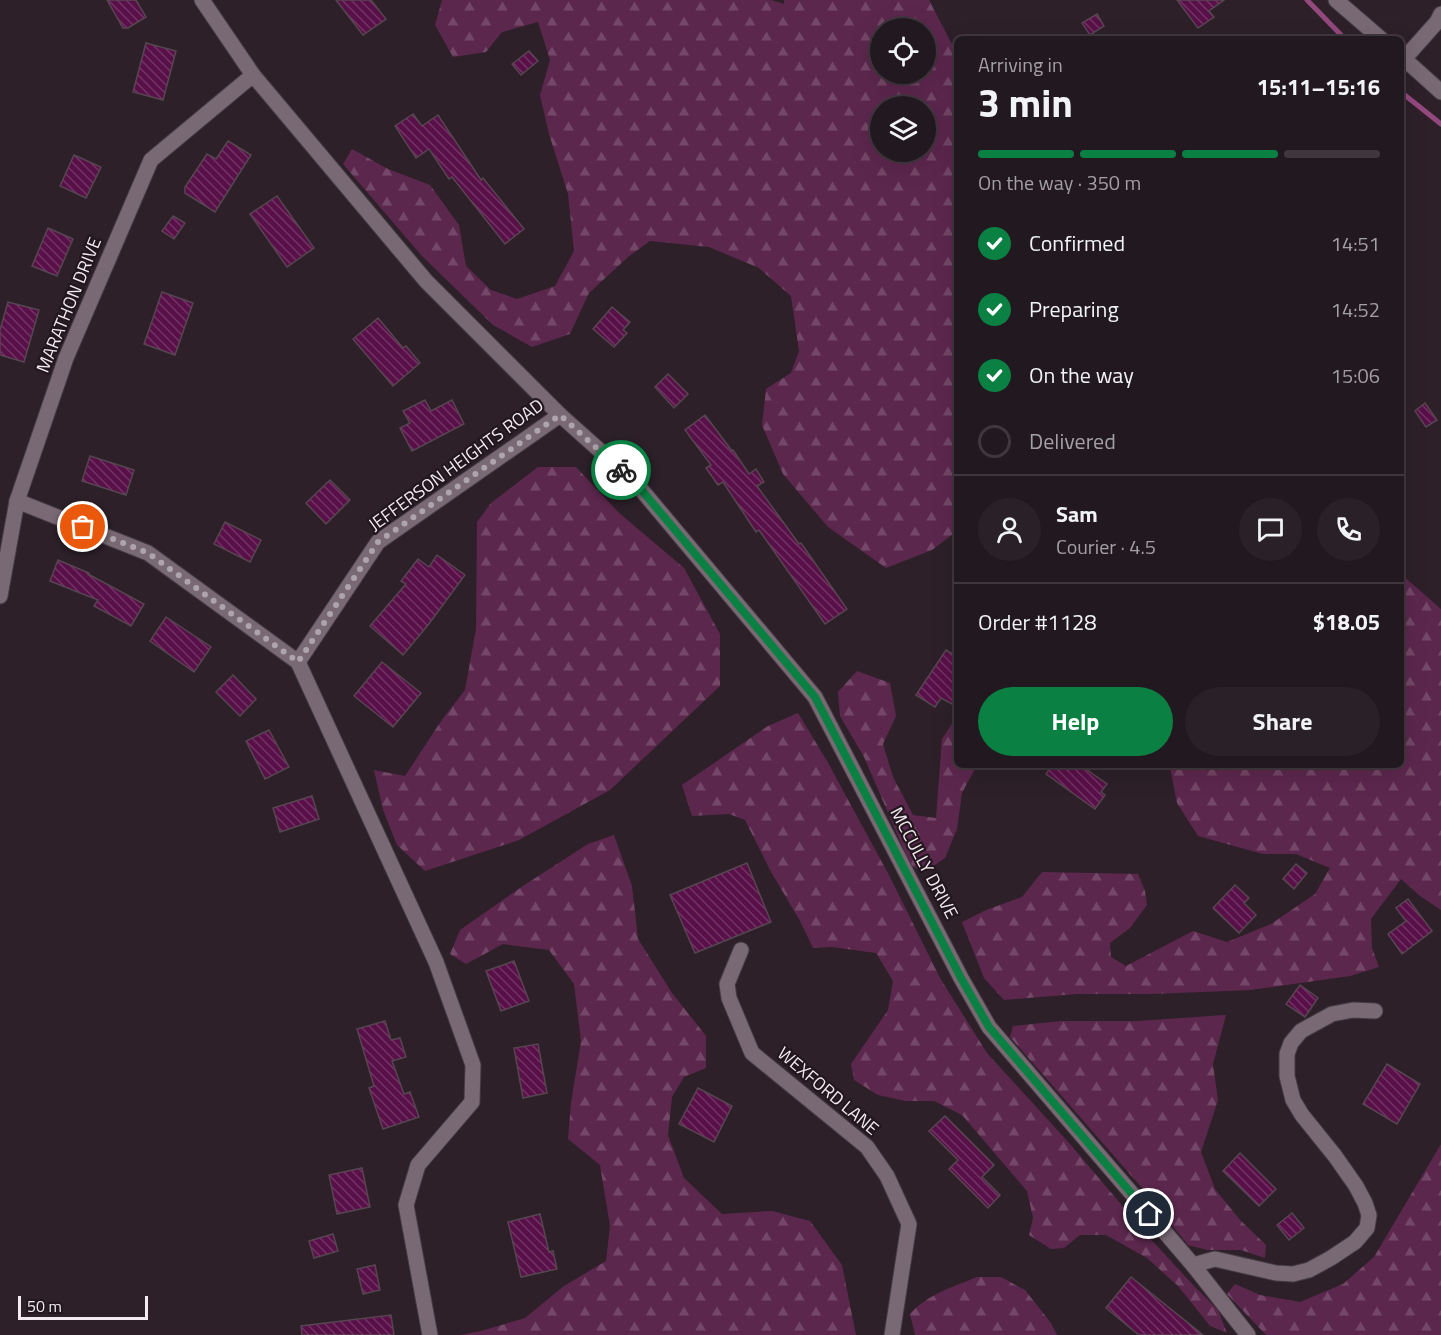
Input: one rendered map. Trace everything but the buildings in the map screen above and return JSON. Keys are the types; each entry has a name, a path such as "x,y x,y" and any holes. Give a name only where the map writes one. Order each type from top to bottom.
{"street":[{"name":"JEFFERSON HEIGHTS ROAD","path":"202,0 253,75 426,281 560,415 378,542 298,662"},
{"path":"1336,0 1378,36"},
{"path":"1404,55 1437,22 1441,14"},
{"path":"1404,59 1441,92"},
{"name":"MARATHON DRIVE","path":"0,596 17,501 66,358 151,160 253,75"},
{"name":"MCCULLY DRIVE","path":"560,415 634,481 815,697 961,978 989,1027 1193,1265 1248,1335"},
{"path":"17,501 148,553 298,662 436,962 473,1065 472,1102 418,1165 406,1205 430,1335"},
{"name":"WEXFORD LANE","path":"741,950 727,984 729,998 752,1053 867,1147 887,1176 909,1224 892,1335"},
{"path":"1193,1265 1215,1259 1276,1273 1293,1274 1310,1270 1331,1258 1355,1242 1367,1228 1370,1215 1356,1186 1293,1100 1287,1076 1287,1054 1291,1043 1302,1031 1332,1014 1353,1010 1375,1011"}],"green space":[{"path":"442,0 771,0 784,4 784,0 929,0 954,48 954,533 932,550 886,568 828,527 783,474 762,425 766,389 791,373 799,351 791,296 759,268 709,247 650,241 628,257 589,293 570,334 532,347 493,325 421,255 343,164 352,149 388,169 430,185 459,225 466,266 491,290 517,299 555,286 574,251 568,194 549,134 540,95 550,60 538,22 502,32 486,52 453,57 435,25"},
{"path":"538,467 576,467 618,512 684,568 720,634 720,686 610,790 519,840 425,871 397,845 383,810 374,770 405,776 441,721 465,690 476,629 477,522 491,503"},
{"path":"1404,577 1441,609 1441,910 1401,879 1371,919 1372,948 1379,967 1350,976 1251,990 1077,994 1004,1000 984,978 962,922 986,910 1022,897 1042,872 1138,874 1145,891 1147,905 1130,928 1110,943 1111,957 1126,966 1193,931 1227,942 1271,924 1315,894 1330,868 1296,854 1263,854 1198,836 1177,803 1170,768 1404,768"},
{"path":"857,671 890,683 896,716 883,744 893,777 913,815 936,818 942,739 954,721 954,768 975,768 962,793 957,829 945,858 925,872 911,866 864,757 840,716 838,692"},
{"path":"798,713 827,761 890,877 940,978 987,1053 1070,1144 1147,1235 1218,1310 1227,1333 1210,1326 1178,1286 1147,1258 1106,1235 1080,1235 1064,1248 1051,1249 1029,1235 1033,1218 1027,1191 962,1115 934,1101 906,1101 878,1095 854,1080 851,1064 888,1010 893,981 876,953 832,947 813,948 745,820 729,814 692,816 682,785 768,726"},
{"path":"614,835 632,886 638,939 672,993 706,1036 706,1068 684,1077 672,1097 668,1135 684,1178 722,1214 772,1211 810,1221 842,1265 856,1335 460,1335 525,1318 564,1286 606,1261 610,1226 600,1165 568,1139 581,1041 574,984 549,950 503,944 466,964 450,954 460,930 588,844"},
{"path":"1226,1015 1213,1064 1218,1100 1201,1152 1215,1189 1240,1220 1266,1245 1265,1258 1241,1250 1207,1250 1188,1245 1142,1188 1010,1037 1013,1026 1061,1021 1137,1021"},
{"path":"1441,1144 1441,1335 1266,1335 1227,1294 1235,1284 1260,1295 1300,1302 1343,1284 1374,1257"},
{"path":"977,1277 1001,1277 1025,1290 1051,1323 1057,1335 915,1335 910,1314 917,1307 941,1292"}],"waterway":[{"path":"1307,0 1342,36"},
{"path":"1404,94 1441,124"}],"way so far":[{"path":"83,527 148,553 298,662 378,542 560,415 621,470"}],"route":[{"path":"621,470 634,481 815,697 961,978 989,1027 1149,1214"}]}
